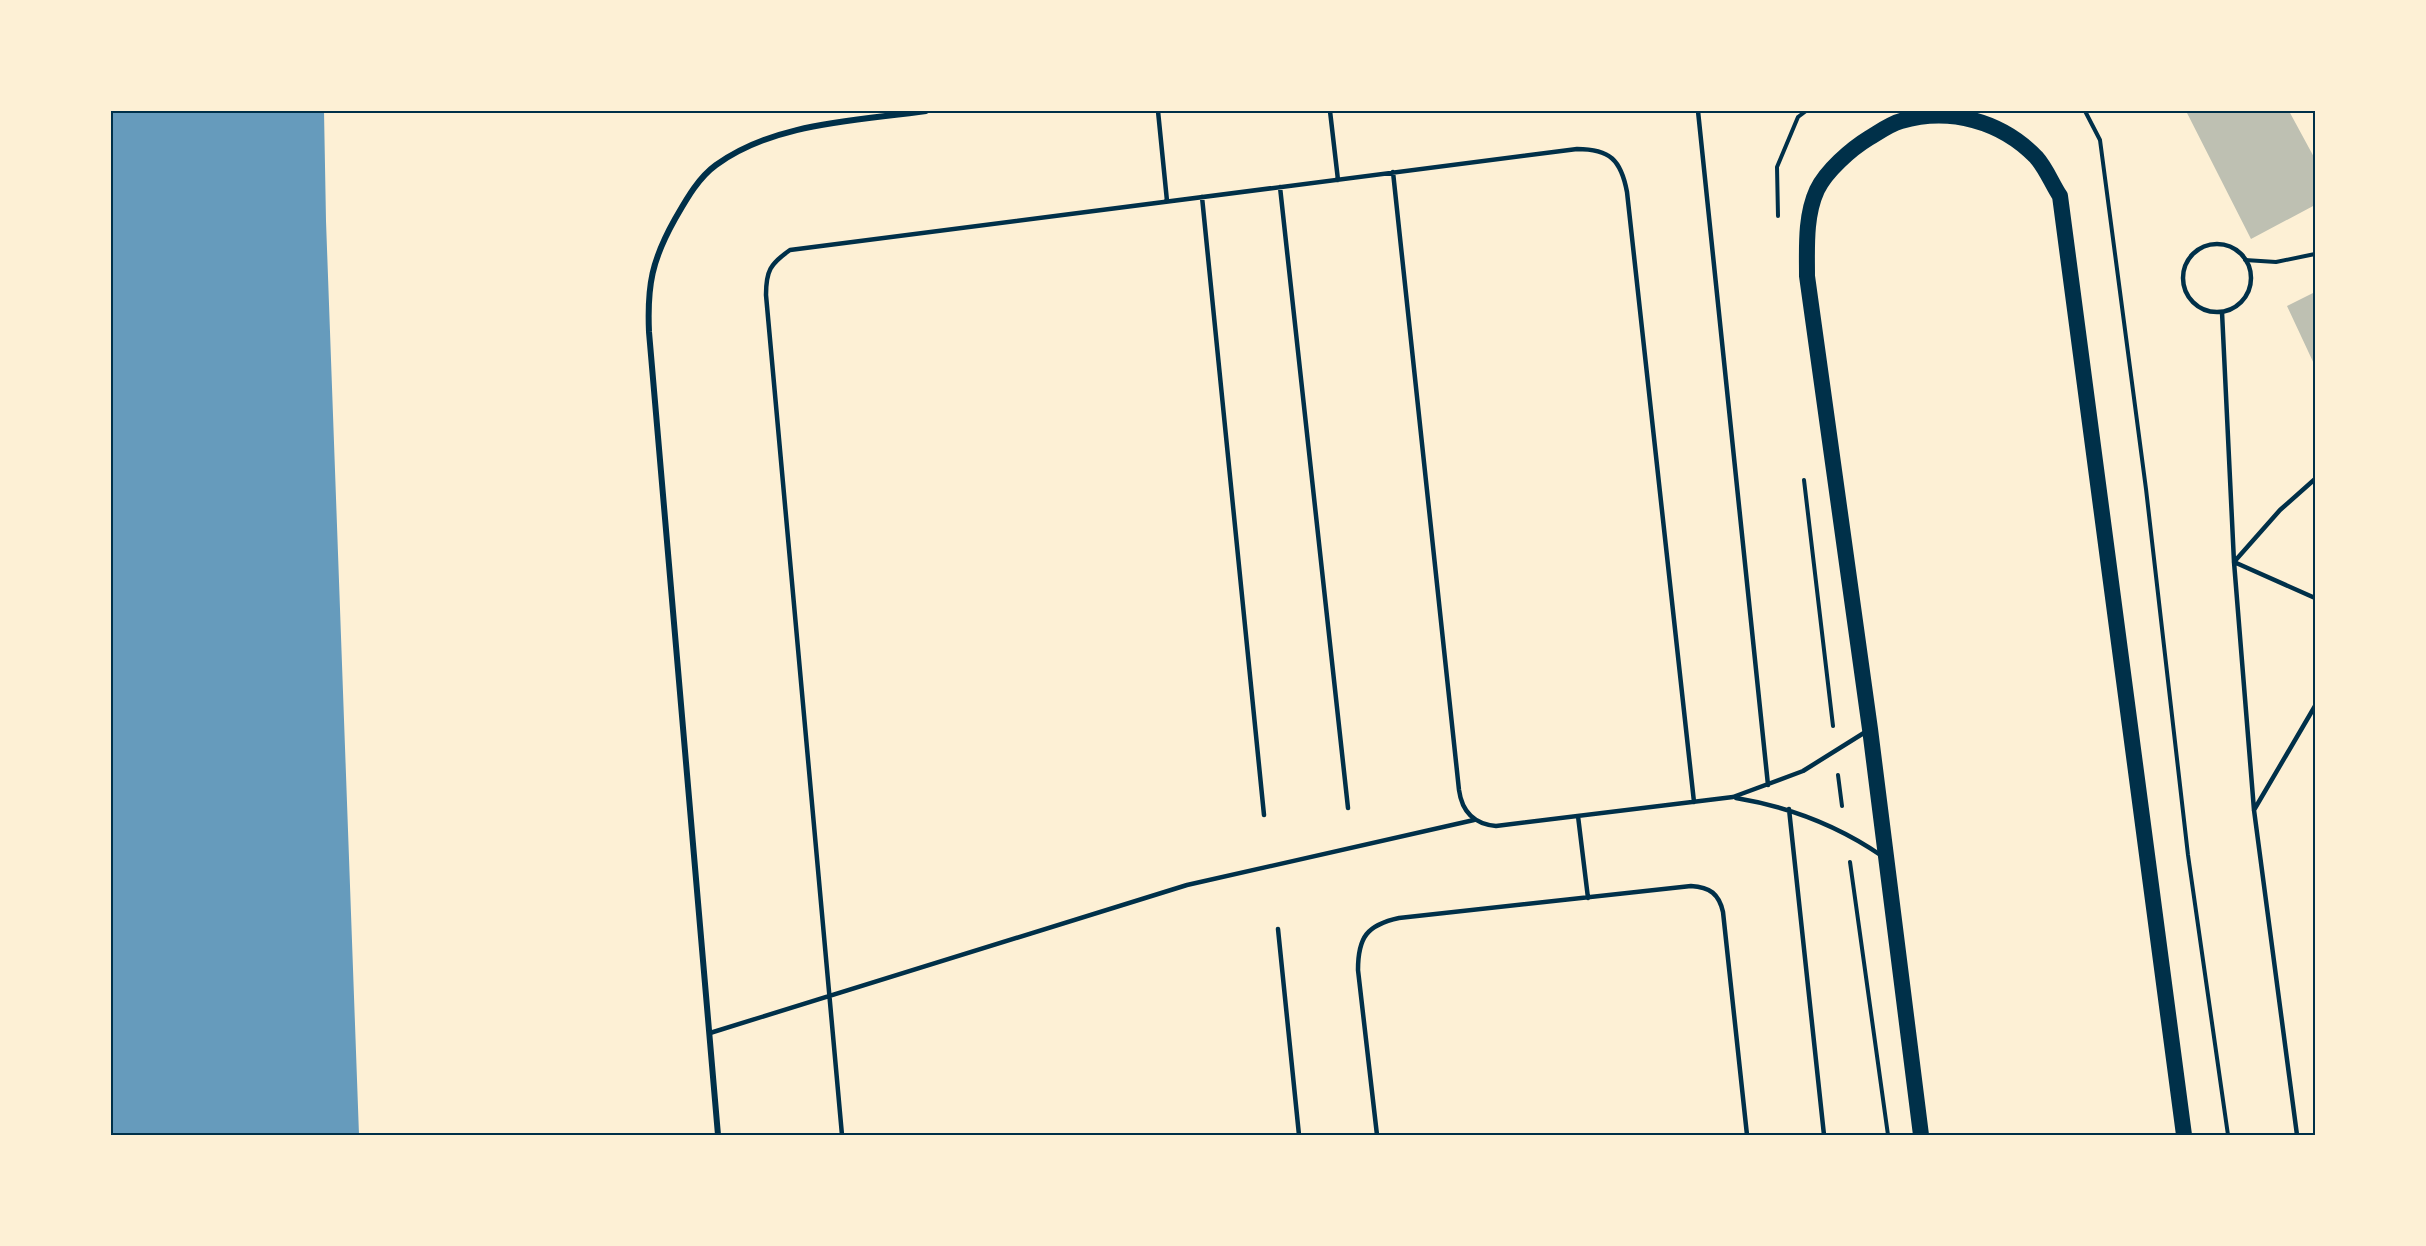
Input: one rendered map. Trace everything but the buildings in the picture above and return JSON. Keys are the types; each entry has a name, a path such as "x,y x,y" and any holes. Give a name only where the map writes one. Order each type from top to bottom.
{"highway":[{"path":"1921,1135 1884,857 1870,729 1807,276 1808,228 1817,190 1837,164 1859,144 1899,121 1931,116 1959,116 1989,123 2015,139 2037,159 2060,196 2184,1135"}],"street":[{"path":"718,1135 684,761 649,332 647,301 652,267 666,235 690,192 714,166 741,150 774,137 819,126 926,111"}],"lane":[{"path":"1158,111 1167,201"},
{"path":"1330,111 1338,180"},
{"path":"1698,111 1768,785"},
{"path":"842,1135 766,295 766,277 775,261 790,250 1577,149 1596,149 1613,158 1624,173 1694,802"},
{"path":"1394,172 1460,801 1466,812 1474,820 1485,825 1496,826 1733,797 1803,771 1870,729"},
{"path":"1281,187 1348,808"},
{"path":"1202,197 1264,815"},
{"path":"2217,244 2238,251 2250,270 2251,281 2248,292 2233,308 2222,312 2200,309 2185,292 2182,281 2184,270 2196,251 2205,246 2217,244"},
{"path":"2222,312 2234,562 2254,810 2297,1135"},
{"path":"2234,562 2280,510 2315,479"},
{"path":"2234,562 2315,598"},
{"path":"2254,810 2315,706"},
{"path":"1733,797 1790,809 1845,832 1884,857"},
{"path":"1790,809 1824,1135"},
{"path":"1578,816 1588,898"},
{"path":"710,1033 1187,885 1474,820"},
{"path":"1377,1135 1358,970 1358,951 1366,933 1381,922 1400,918 1691,886 1703,887 1713,892 1720,901 1747,1135"},
{"path":"1278,929 1299,1135"}],"path":[{"path":"2085,111 2100,140 2146,489 2188,855 2228,1135"},
{"path":"2245,260 2276,262 2315,254"}],"water":[{"path":"111,111 324,111 359,1135 111,1135"}]}
